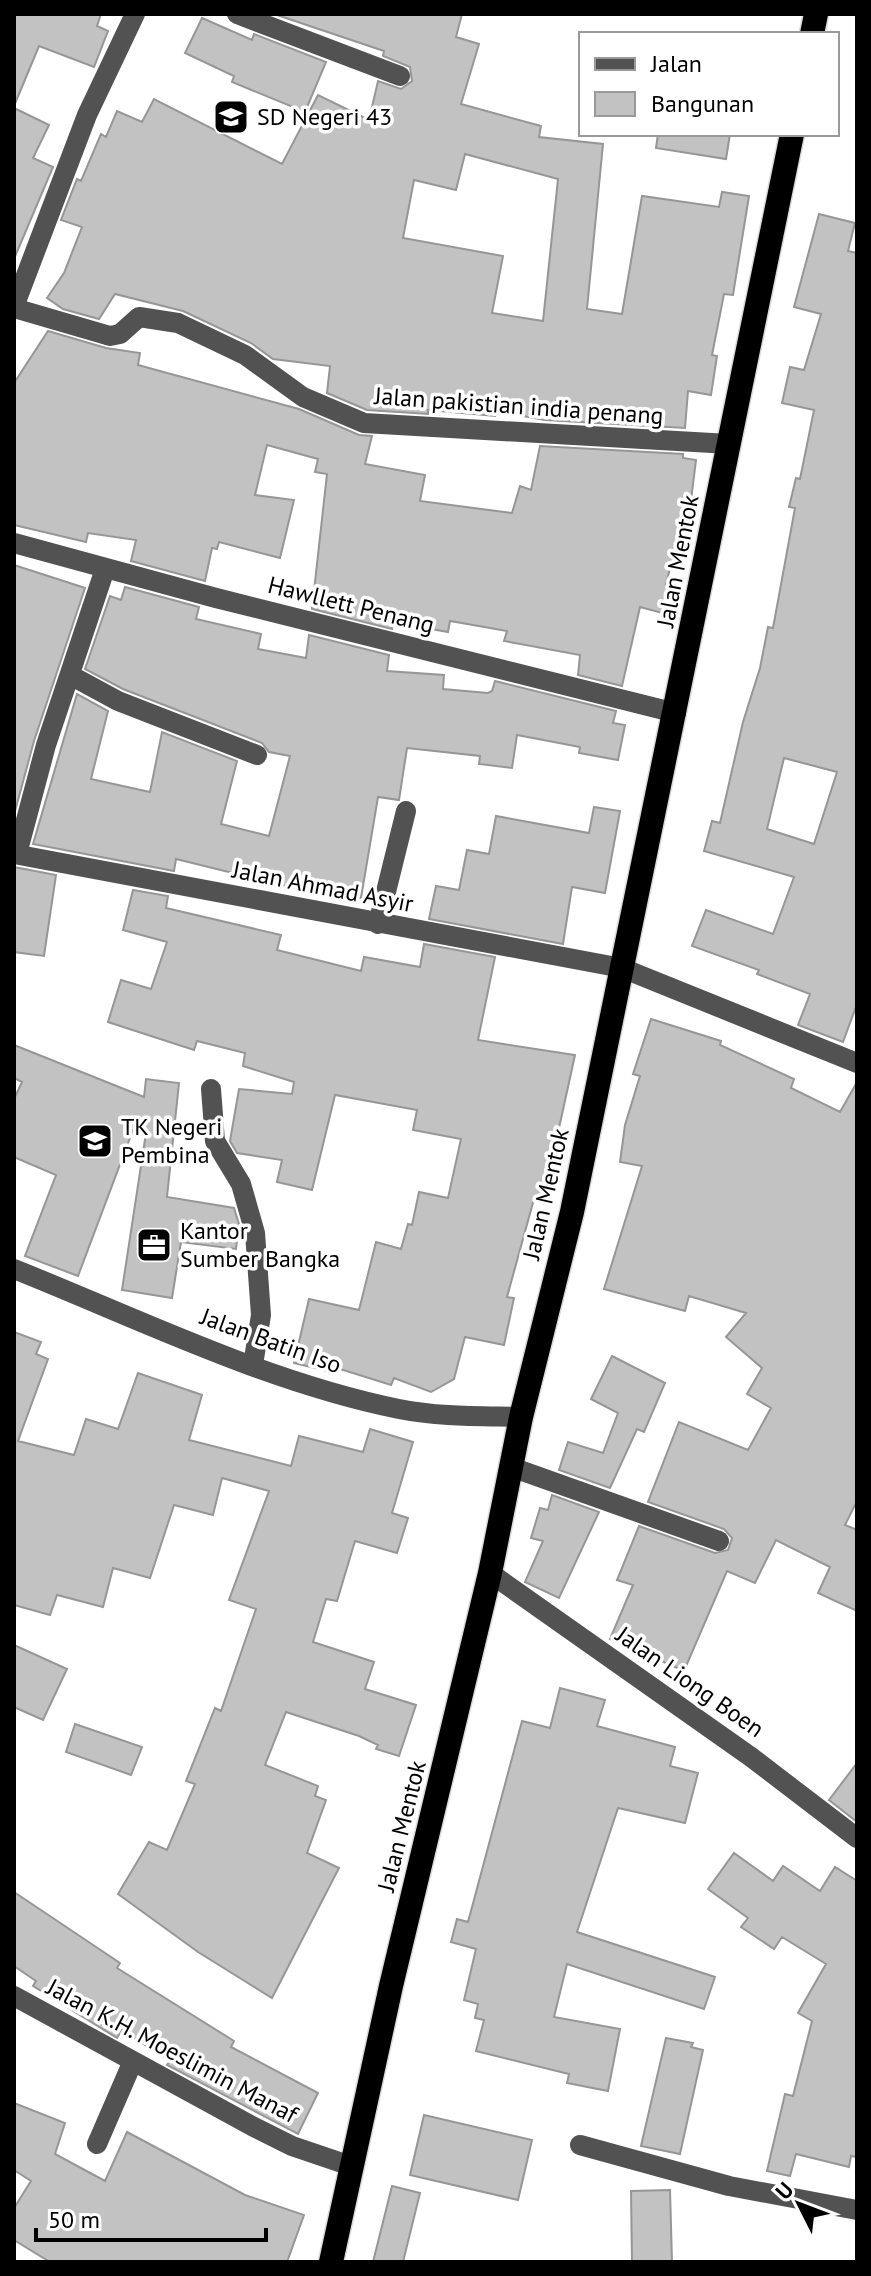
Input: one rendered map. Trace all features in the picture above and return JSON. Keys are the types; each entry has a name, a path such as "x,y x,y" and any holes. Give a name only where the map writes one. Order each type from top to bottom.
{"highway":[{"name":"Jalan Mentok","path":"331,2262 490,1573 521,1417 572,1212 792,136"}],"street":[{"path":"14,308 87,115 135,14"},
{"path":"237,14 400,76"},
{"name":"Jalan pakistian india penang","path":"14,308 110,336 120,334 139,317 165,319 245,355 303,397 334,413 364,423 729,444"},
{"name":"Hawllett Penang","path":"14,543 105,569 676,713"},
{"path":"16,854 46,745 105,569"},
{"path":"70,675 118,701 257,755"},
{"path":"378,924 406,811"},
{"name":"Jalan Ahmad Asyir","path":"16,854 622,968 857,1063"},
{"path":"211,1089 215,1141 241,1184 255,1233 261,1315 253,1365"},
{"name":"Jalan Batin Iso","path":"14,1269 253,1365 356,1399 403,1409 521,1417"},
{"path":"511,1467 719,1541"},
{"name":"Jalan Liong Boen","path":"490,1573 751,1757 857,1838"},
{"name":"Jalan K.H. Moeslimin Manaf","path":"14,1996 252,2126 292,2146 351,2166"},
{"path":"97,2144 133,2061"},
{"path":"580,2145 729,2186 857,2210"}],"building":[{"path":"14,14 101,14 97,26 108,31 94,67 39,46 14,106"},
{"path":"274,14 462,14 456,37 479,44 461,104 541,126 539,137 603,144 587,309 622,314 642,196 719,207 722,192 749,196 733,295 724,294 712,355 717,356 711,395 688,391 685,428 545,420 495,411 495,416 428,410 428,414 367,410 327,393 330,366 273,359 251,343 183,311 115,294 99,319 63,309 47,298 64,273 82,227 61,220 77,179 81,181 101,134 106,137 117,111 142,122 154,99 282,164 318,95 369,120 378,81 401,89 412,81 410,67 383,56 384,51","holes":["465,154 558,179 543,321 492,313 503,256 403,238 414,180 456,190"]},
{"path":"202,18 252,40 254,34 326,62 305,112 232,82 234,76 185,53"},
{"path":"14,108 49,125 33,158 53,167 14,259"},
{"path":"658,136 730,136 726,159 656,148"},
{"path":"819,214 855,223 848,251 857,253 857,1004 843,1042 798,1025 810,994 757,974 759,970 692,946 706,910 773,934 794,877 704,851 712,821 720,823 768,627 773,628 795,508 789,507 796,478 800,479 814,410 782,403 790,367 804,370 821,314 794,307","holes":["784,758 837,772 814,844 767,829"]},
{"path":"48,331 106,348 140,353 138,365 299,409 359,435 372,436 365,464 425,475 420,501 512,513 520,486 531,490 540,446 683,454 683,458 696,460 691,500 687,500 681,537 678,537 666,584 677,587 670,615 640,607 622,686 578,675 580,655 504,641 507,631 450,621 448,632 393,622 392,629 312,609 327,474 315,472 318,459 267,445 255,495 294,500 280,558 219,542 217,549 212,548 205,581 131,561 136,540 88,533 86,542 14,525 14,383"},
{"path":"14,565 85,588 34,741 14,815"},
{"path":"125,587 199,607 196,619 261,634 258,649 306,658 309,635 389,655 387,671 444,675 443,689 488,693 492,691 495,681 616,711 613,723 625,725 618,760 579,753 580,747 517,735 512,768 479,764 480,756 407,748 399,800 378,797 361,898 294,888 176,859 174,871 33,844 77,694 108,711 91,779 150,792 162,732 237,761 221,824 269,836 290,756 269,752 262,743 123,689 85,669 110,596 121,600"},
{"path":"594,807 620,811 605,893 572,887 563,944 429,919 436,886 459,890 467,850 489,854 496,816 589,833"},
{"path":"14,867 56,875 44,956 14,952"},
{"path":"133,890 168,896 166,908 281,935 277,950 361,971 364,957 420,967 424,944 495,957 478,1040 575,1055 543,1201 534,1199 507,1297 514,1298 504,1345 465,1337 454,1379 431,1392 394,1378 391,1385 337,1368 336,1373 294,1363 309,1299 359,1310 376,1242 401,1249 408,1224 412,1225 419,1192 448,1198 461,1139 413,1130 417,1110 335,1095 312,1190 277,1182 282,1160 237,1153 230,1141 239,1089 292,1094 294,1082 243,1066 245,1053 197,1041 194,1050 108,1022 121,980 151,989 167,942 123,930"},
{"path":"651,1019 721,1041 720,1045 794,1079 791,1088 840,1112 857,1082 857,1501 845,1525 857,1530 857,1611 818,1593 830,1567 776,1540 755,1583 727,1571 684,1671 610,1639 633,1585 617,1580 639,1526 715,1553 728,1550 732,1538 724,1529 648,1502 679,1422 748,1450 771,1408 747,1394 762,1368 726,1337 746,1313 689,1296 685,1311 604,1289 642,1166 620,1162 625,1125 640,1076 633,1074"},
{"path":"14,1045 144,1097 146,1079 179,1083 167,1197 234,1208 239,1224 236,1249 181,1242 172,1298 122,1290 146,1133 133,1130 78,1276 25,1256 56,1175 14,1157 14,1099 22,1082 14,1078"},
{"path":"14,1332 41,1342 36,1354 48,1359 18,1441 74,1455 86,1419 118,1429 138,1373 202,1395 189,1440 291,1466 299,1436 363,1452 370,1429 413,1442 392,1513 408,1518 397,1553 355,1541 337,1601 326,1599 313,1642 374,1662 365,1689 416,1705 399,1756 376,1749 378,1745 359,1736 286,1712 265,1765 318,1786 315,1796 326,1800 307,1853 339,1868 272,1998 198,1952 118,1894 149,1842 167,1850 195,1784 186,1781 215,1708 221,1711 256,1609 229,1600 269,1491 222,1478 213,1515 174,1505 150,1578 113,1568 103,1607 57,1595 50,1615 14,1605"},
{"path":"612,1356 665,1383 644,1432 637,1429 610,1488 559,1470 568,1442 603,1453 618,1413 591,1399"},
{"path":"552,1495 599,1512 559,1598 525,1582 543,1541 531,1538 540,1508 548,1510"},
{"path":"14,1645 67,1669 43,1720 14,1707"},
{"path":"560,1688 605,1700 597,1726 675,1747 670,1766 698,1773 685,1823 618,1808 577,1932 715,1977 704,2009 567,1964 554,2017 620,2029 608,2091 567,2083 569,2074 476,2051 484,2020 475,2018 478,2004 464,2000 476,1949 451,1942 457,1919 468,1922 522,1721 550,1728"},
{"path":"75,1724 142,1747 131,1775 66,1752"},
{"path":"857,1763 857,1822 829,1800"},
{"path":"734,1853 773,1881 783,1866 820,1891 835,1867 857,1881 857,2157 851,2156 849,2167 796,2154 790,2176 767,2171 785,2094 793,2096 812,2021 798,2013 826,1964 782,1937 774,1949 741,1927 748,1918 708,1889"},
{"path":"14,1892 120,1963 117,1968 234,2041 231,2047 318,2093 298,2134 167,2065 170,2061 122,2030 117,2038 33,1986 36,1981 14,1966"},
{"path":"666,2038 693,2043 691,2047 703,2050 680,2154 641,2146"},
{"path":"14,2103 65,2123 55,2154 105,2181 127,2132 245,2195 304,2215 287,2262 50,2262 14,2240 14,2208 31,2181 14,2170"},
{"path":"424,2115 532,2140 518,2200 410,2175"},
{"path":"392,2186 420,2193 403,2262 373,2262"},
{"path":"670,2190 672,2262 632,2262 631,2191"}],"place":[{"name":"SD Negeri 43","path":"231,117"},
{"name":"TK Negeri Pembina","path":"95,1141"},
{"name":"Kantor Sumber Bangka","path":"154,1245"}]}
